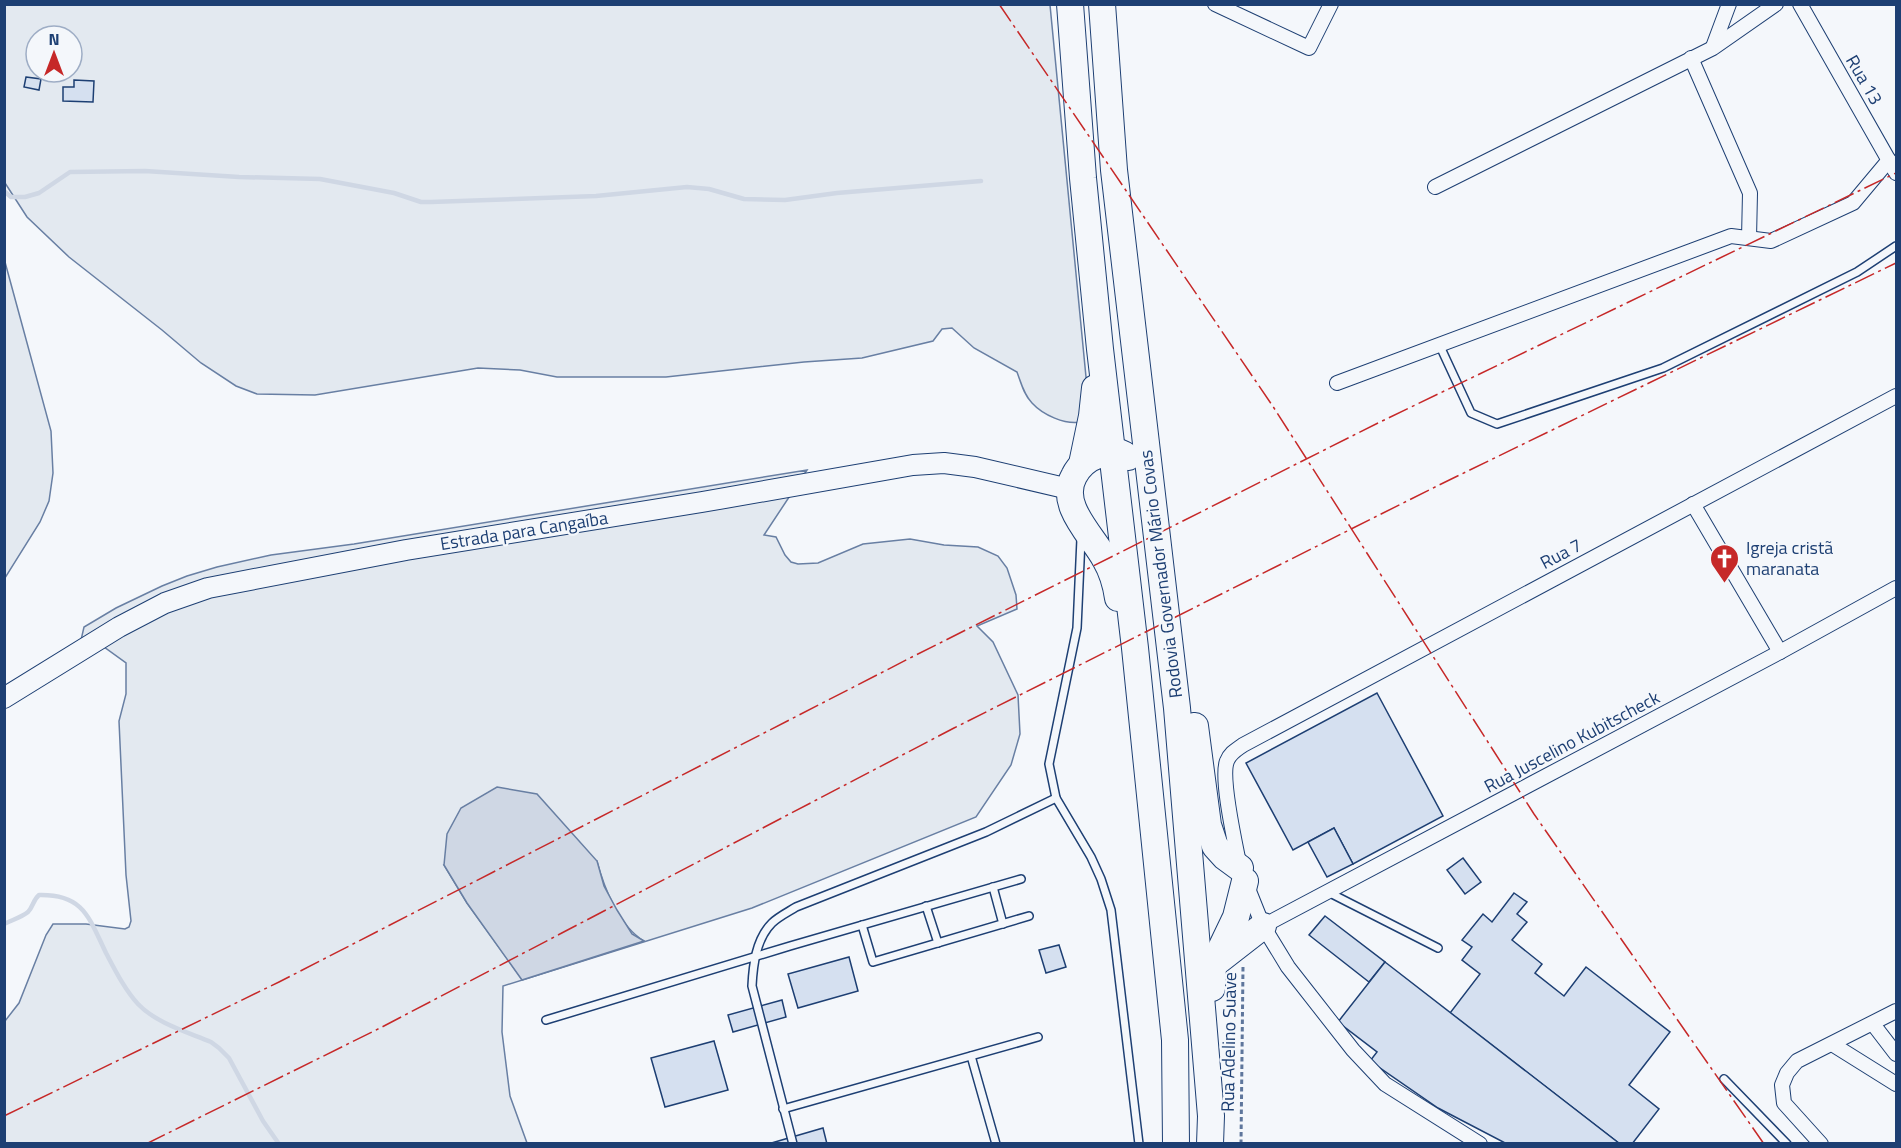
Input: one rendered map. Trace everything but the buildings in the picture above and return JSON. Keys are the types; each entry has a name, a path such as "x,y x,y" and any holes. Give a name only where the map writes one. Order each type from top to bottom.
{"highway":[{"name":"Rodovia Governador Mário Covas","path":"1070,4 1083,178 1100,349 1113,450 1175,1040 1176,1143"},
{"name":"Rodovia Governador Mário Covas","path":"1102,4 1114,170 1177,708 1211,1116 1210,1143"},
{"path":"1100,349 1092,416 1082,464 1069,489 1074,510 1105,559 1115,583 1141,848 1159,881"},
{"path":"1082,464 1113,450 1122,452 1134,462 1154,610 1168,631"},
{"path":"1156,527 1173,558 1208,825 1215,846 1242,874 1236,917 1213,965 1211,996 1204,1028"},
{"path":"1213,965 1253,934"}],"street":[{"path":"1215,4 1309,48 1331,4"},
{"path":"1713,48 1729,4"},
{"path":"1436,187 1713,48 1776,4"},
{"name":"Rua 13","path":"1800,4 1896,173"},
{"path":"1692,58 1750,193 1749,238"},
{"path":"1337,383 1731,236 1770,241 1853,203 1889,160"},
{"name":"Rua 7","path":"1242,874 1224,779 1226,763 1232,753 1243,745 1896,396"},
{"name":"Estrada para Cangaíba","path":"4,698 119,627 165,603 208,588 406,550 913,465 944,463 975,467 1069,489"},
{"path":"1693,504 1779,652"},
{"name":"Rua Juscelino Kubitscheck","path":"1253,934 1896,588"},
{"path":"1242,874 1253,934 1288,967 1353,1050 1385,1084 1476,1143"},
{"path":"1821,1143 1784,1103 1782,1085 1786,1073 1797,1061 1896,1011"},
{"path":"1873,1024 1896,1054"},
{"path":"1832,1044 1896,1084"}],"lane":[{"path":"1439,344 1471,412 1497,424 1663,368 1857,272 1896,246"},
{"path":"1081,521 1077,628 1049,764 1056,798 1091,857 1112,910 1139,1143"},
{"path":"793,1143 752,986 756,956 762,938 772,923 796,907 986,832 1056,798"},
{"path":"546,1020 1021,879"},
{"path":"993,887 1003,924"},
{"path":"1328,892 1438,948"},
{"path":"926,906 938,943"},
{"path":"862,925 873,962 1029,916"},
{"path":"783,1109 1038,1037"},
{"path":"971,1056 996,1143"},
{"path":"1724,1080 1787,1143"}],"path":[{"name":"Rua Adelino Suave","path":"1241,1143 1253,934"}],"shaded area":[{"path":"5,5 1050,5 1089,408 1081,422 1068,422 1048,415 1029,400 1017,372 974,348 952,328 942,329 933,341 862,358 666,377 557,377 520,370 478,368 315,395 257,394 236,386 201,363 69,257 27,217 5,183"},
{"path":"5,262 51,431 53,473 49,501 40,522 5,578"},
{"path":"807,470 764,535 776,537 791,562 818,563 863,544 910,539 944,545 978,547 998,556 1007,568 1016,595 1017,609 977,626 993,642 1018,695 1020,734 1011,765 976,817 752,908 503,986 502,1032 510,1096 527,1143 5,1144 5,1021 19,1003 46,935 53,924 86,924 125,929 129,927 131,921 126,875 119,721 126,694 126,663 97,642 81,640 84,627 116,608 187,576 271,555 354,544","holes":["597,861 608,894 620,916 627,926 644,941 522,979 467,903 444,865"]},
{"path":"497,787 537,794 597,861 604,886 617,910 632,934 644,941 522,980 467,903 444,865 447,834 461,808"}],"waterway":[{"path":"4,191 11,197 25,197 39,193 70,172 145,171 320,179 394,193 421,202 596,196 687,187 709,189 744,199 785,200 837,193 981,181"},
{"path":"4,924 28,912 39,895 66,899 83,910 121,980 138,1004 163,1022 211,1042 219,1048 229,1058 263,1121 279,1144"}],"power":[{"path":"999,4 1274,408 1534,814 1764,1144"},
{"path":"4,1116 279,982 912,657 1378,423 1896,173"},
{"path":"146,1144 382,1027 954,728 1439,485 1896,263"}],"place":[{"name":"Igreja cristã maranata","path":"1725,584"}]}
